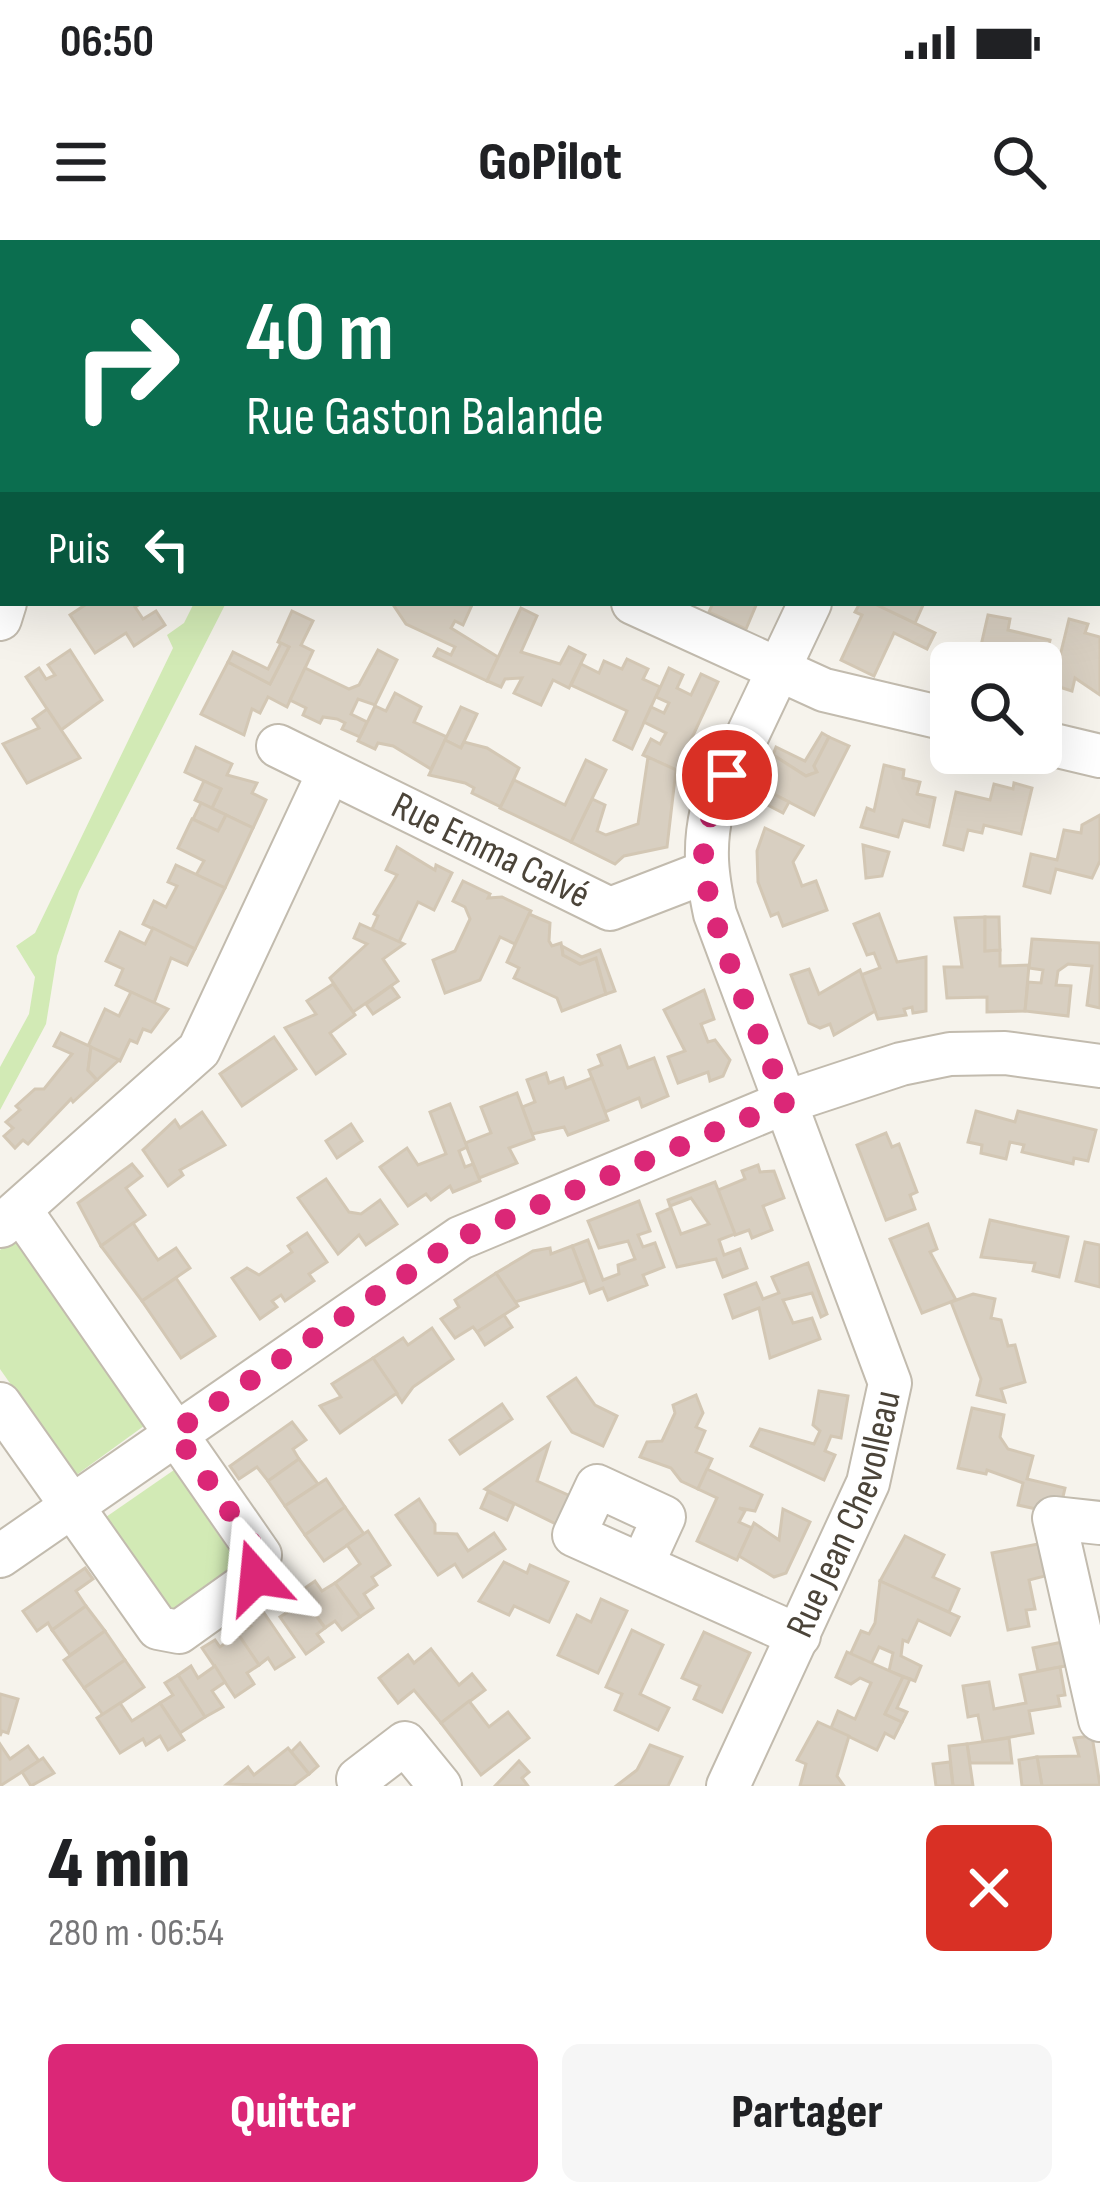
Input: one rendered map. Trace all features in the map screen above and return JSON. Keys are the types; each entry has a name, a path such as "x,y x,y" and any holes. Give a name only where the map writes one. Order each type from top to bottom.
{"street":[{"path":"639,606 824,690 930,715"},
{"name":"Rue Jean Chevolleau","path":"728,1786 868,1483 890,1384 715,914 706,872 704,846 712,810 809,606"},
{"name":"Rue Emma Calvé","path":"278,746 610,909 706,872"},
{"path":"1062,747 1100,756"},
{"path":"0,1404 158,1628 179,1632 250,1582 260,1555 174,1432 11,1219 199,1051 329,772"},
{"path":"0,1556 460,1238 786,1102 901,1064 950,1054 1050,1056 1100,1066"},
{"path":"1100,1523 1054,1518 1100,1720"},
{"path":"642,1564 799,1636"},
{"path":"363,1786 358,1779 405,1743 440,1786"}],"green space":[{"path":"192,606 224,606 79,891 57,956 46,1024 0,1110 0,1067 29,1014 35,977 16,946 35,933 173,648 167,635 184,623"},
{"path":"19,1236 148,1423 75,1476 0,1369 0,1250"},
{"path":"174,1470 241,1568 174,1614 106,1517"}],"building":[{"path":"84,606 137,606 143,619 156,611 165,625 134,646 126,633 95,653 70,615"},
{"path":"394,606 472,606 463,625 455,621 451,628 498,657 487,681 434,656 438,649 451,655 455,647 406,624"},
{"path":"712,606 756,606 746,629 709,612"},
{"path":"858,606 879,606 935,633 927,649 894,633 874,676 841,660 862,615 855,612"},
{"path":"879,606 923,606 915,623"},
{"path":"521,608 537,616 521,652 560,664 569,647 585,655 569,688 553,680 541,705 514,693 522,678 505,679 501,687 487,681"},
{"path":"292,611 313,621 301,645 313,651 287,707 268,697 260,713 252,709 244,735 201,714 228,662 270,684 289,647 278,642"},
{"path":"988,615 1010,619 1008,630 1050,640 1050,642 982,642"},
{"path":"1069,619 1088,624 1085,633 1100,637 1100,695 1075,678 1072,691 1062,688 1062,648"},
{"path":"281,643 289,647 270,684 228,662 233,652 268,669"},
{"path":"70,650 102,700 61,730 26,677 39,668 46,679 55,675 48,665"},
{"path":"378,650 397,660 375,705 358,699 351,714 367,722 360,737 342,729 345,723 337,719 323,717 320,723 303,715 306,708 290,700 305,668 349,689 359,685"},
{"path":"627,659 648,669 643,679 660,687 632,749 614,740 627,711 571,685 581,664 599,673 604,661 622,669"},
{"path":"669,668 683,675 677,688 691,695 701,674 718,682 689,744 692,755 683,773 643,755 651,739 660,744 666,733 644,722 651,707 664,713 669,703 656,697"},
{"path":"395,693 421,707 414,722 447,737 431,769 393,746 378,743 375,749 358,741 375,706 386,711"},
{"path":"461,707 477,714 461,748 445,740"},
{"path":"47,709 80,758 27,783 3,744 39,728 33,719"},
{"path":"822,733 829,737 814,766 817,772 806,776 773,755 776,747 805,761"},
{"path":"829,737 849,746 814,815 758,786 773,755 806,776 817,772 814,766"},
{"path":"445,740 461,748 464,742 487,748 519,768 501,807 472,793 474,788 465,783 429,775"},
{"path":"196,747 232,764 227,775 257,783 252,793 266,800 253,828 212,808 221,789 185,772"},
{"path":"648,757 676,770 667,847 624,856 615,864 571,842 592,799 605,805 597,831 606,835 638,824"},
{"path":"586,760 606,770 571,842 500,808 514,780 565,805"},
{"path":"884,765 904,770 903,778 920,782 917,794 935,798 929,827 903,820 898,837 861,827 867,808 874,811"},
{"path":"204,781 221,789 212,808 195,800"},
{"path":"1014,783 1032,788 1021,834 984,825 982,833 968,830 963,850 944,845 956,792 990,800 994,784 1013,789"},
{"path":"758,786 789,802 783,813 752,797"},
{"path":"201,803 226,815 218,831 193,819"},
{"path":"226,815 253,828 225,888 196,875 204,861 178,848 192,819 218,831"},
{"path":"1100,815 1100,861 1092,878 1056,869 1050,893 1024,886 1031,854 1057,860 1064,830 1081,833 1082,825"},
{"path":"765,828 803,846 793,862 802,886 816,881 827,910 783,926 778,913 771,916 758,882 757,851"},
{"path":"863,845 889,852 882,876 866,878"},
{"path":"397,847 435,870 436,865 452,873 434,910 418,902 399,942 372,929 378,916 374,914 397,875 386,870"},
{"path":"176,865 225,888 195,949 143,924 154,901 166,907 177,886 168,882"},
{"path":"463,881 490,894 488,898 502,897 531,911 515,944 500,937 480,980 445,993 433,960 455,951 470,919 465,907 453,901"},
{"path":"529,914 550,923 549,941 552,946 561,943 563,955 580,964 596,958 606,994 562,1011 557,998 514,978 519,968 507,962"},
{"path":"879,914 897,962 926,957 926,1011 913,1013 912,1007 904,1009 906,1015 878,1019 861,975 880,968 874,953 867,955 854,924"},
{"path":"985,917 985,951 1000,950 1000,966 1029,965 1025,1011 987,1012 987,997 947,998 944,967 962,967 955,918"},
{"path":"985,917 999,917 1000,950 985,951"},
{"path":"360,924 404,944 383,959 398,981 353,1012 330,978 367,944 354,938"},
{"path":"153,928 195,949 187,965 171,958 154,1003 116,985 123,969 106,961 120,932 145,944"},
{"path":"1032,939 1100,943 1100,1008 1087,1005 1092,966 1068,964 1058,971 1056,985 1071,986 1068,1016 1025,1011 1028,982 1041,983 1043,970 1029,968"},
{"path":"562,946 582,957 600,950 615,991 606,994 596,958 580,964 563,955"},
{"path":"809,969 819,994 860,970 875,1011 834,1035 830,1024 820,1028 809,1023 791,975"},
{"path":"333,984 355,1015 330,1033 345,1054 316,1074 285,1028 316,1014 307,1001"},
{"path":"391,986 399,997 373,1014 366,1004"},
{"path":"704,990 714,1019 701,1024 708,1042 715,1040 730,1060 723,1076 710,1081 708,1072 678,1083 668,1057 685,1051 664,1010"},
{"path":"131,992 168,1009 151,1032 143,1029 137,1043 130,1040 120,1061 88,1046 105,1009 119,1016"},
{"path":"61,1033 91,1047 88,1070 97,1080 73,1102 71,1099 28,1144 23,1140 15,1148 4,1136 13,1128 6,1122 35,1089 44,1089 72,1054 54,1046"},
{"path":"274,1037 296,1069 242,1106 220,1074"},
{"path":"620,1046 628,1068 654,1058 668,1096 642,1107 639,1098 605,1112 589,1070 602,1065 598,1055"},
{"path":"91,1047 119,1060 97,1080 88,1070"},
{"path":"546,1073 549,1083 563,1078 566,1088 592,1078 608,1120 568,1135 564,1127 532,1134 522,1107 535,1102 527,1080"},
{"path":"517,1093 534,1139 509,1148 517,1163 479,1178 465,1143 491,1133 481,1107"},
{"path":"450,1104 467,1147 459,1151 465,1167 473,1164 480,1181 453,1192 450,1186 431,1200 426,1194 408,1206 380,1167 407,1148 418,1165 446,1154 430,1112"},
{"path":"976,1111 1015,1122 1018,1111 1096,1130 1088,1161 1074,1158 1073,1164 1022,1152 1024,1145 1010,1142 1006,1159 981,1153 982,1145 968,1142"},
{"path":"202,1112 225,1145 180,1170 183,1175 168,1186 143,1150 175,1120 180,1128"},
{"path":"351,1124 362,1141 337,1158 326,1141"},
{"path":"886,1133 892,1147 899,1144 917,1192 910,1195 915,1209 886,1220 857,1145"},
{"path":"132,1164 142,1176 126,1188 145,1215 101,1246 78,1203"},
{"path":"758,1165 760,1172 774,1171 784,1198 763,1206 772,1230 752,1238 749,1230 735,1235 718,1190 745,1179 742,1171"},
{"path":"326,1179 349,1212 361,1214 380,1200 397,1224 366,1245 359,1235 338,1254 298,1198"},
{"path":"715,1182 735,1234 719,1240 724,1255 740,1249 747,1268 723,1277 716,1259 677,1267 657,1214 671,1208 681,1234 709,1224 691,1198 670,1206 668,1200"},
{"path":"639,1201 650,1231 638,1235 643,1247 655,1243 664,1267 643,1275 647,1285 608,1300 603,1288 590,1293 572,1246 588,1240 603,1280 619,1274 618,1265 635,1259 628,1241 599,1248 588,1221"},
{"path":"990,1220 1068,1237 1059,1277 1033,1271 1035,1263 981,1257"},
{"path":"133,1223 158,1260 176,1248 190,1268 142,1301 101,1246"},
{"path":"928,1224 937,1249 930,1252 956,1300 922,1313 890,1239"},
{"path":"307,1233 327,1262 309,1274 314,1281 285,1301 281,1295 272,1301 277,1307 260,1319 232,1278 247,1268 259,1275 292,1252 288,1246"},
{"path":"1085,1242 1100,1245 1100,1287 1076,1281"},
{"path":"572,1246 585,1280 571,1285 515,1302 496,1273 533,1251 550,1248 551,1254"},
{"path":"808,1263 827,1314 821,1317 812,1293 783,1300 793,1323 812,1318 820,1339 770,1358 759,1308 733,1318 725,1295 756,1283 763,1299 779,1293 772,1277"},
{"path":"496,1273 518,1306 477,1332 473,1327 455,1338 441,1319 459,1307 455,1300"},
{"path":"176,1278 215,1336 181,1358 142,1301"},
{"path":"973,1294 995,1299 991,1318 1001,1320 1008,1346 1015,1345 1025,1382 1001,1389 1005,1402 977,1395 981,1379 951,1302"},
{"path":"504,1315 512,1327 485,1345 477,1332"},
{"path":"432,1328 453,1359 413,1387 402,1402 373,1358 403,1338 408,1345"},
{"path":"373,1358 397,1393 340,1433 320,1406 341,1397 332,1384"},
{"path":"576,1378 595,1405 617,1416 603,1446 572,1432 548,1397"},
{"path":"819,1391 848,1396 841,1438 831,1436 825,1451 835,1455 824,1480 751,1446 760,1429 814,1444 820,1431 813,1425"},
{"path":"696,1395 703,1413 696,1427 705,1431 696,1452 712,1459 698,1489 681,1481 671,1468 640,1457 647,1442 662,1441 675,1413 673,1405"},
{"path":"502,1404 512,1419 460,1454 450,1440"},
{"path":"972,1408 1004,1415 1000,1437 1008,1449 1033,1456 1027,1479 1065,1488 1059,1514 1018,1505 1023,1483 987,1470 986,1474 958,1468"},
{"path":"292,1422 306,1440 293,1449 299,1459 268,1481 257,1467 239,1479 230,1466"},
{"path":"549,1444 537,1481 577,1499 564,1528 485,1489"},
{"path":"299,1459 318,1484 285,1506 268,1481"},
{"path":"707,1469 762,1495 755,1511 739,1508 745,1511 739,1522 752,1528 737,1560 697,1541 717,1498 698,1489"},
{"path":"326,1479 345,1507 305,1535 285,1506"},
{"path":"488,1492 514,1504 507,1520 481,1508"},
{"path":"419,1499 435,1524 435,1533 457,1534 468,1551 494,1533 505,1549 463,1577 455,1564 438,1575 396,1515"},
{"path":"345,1507 364,1534 324,1561 305,1535"},
{"path":"783,1509 810,1522 786,1573 774,1577 739,1556 754,1523 779,1540"},
{"path":"368,1531 390,1565 372,1577 377,1585 364,1594 373,1608 360,1617 335,1583 360,1564 347,1545"},
{"path":"905,1536 944,1555 933,1577 959,1589 949,1612 880,1581"},
{"path":"1038,1544 1045,1576 1029,1580 1035,1609 1026,1610 1029,1626 1008,1630 992,1553"},
{"path":"504,1562 527,1573 530,1565 568,1582 549,1622 514,1606 509,1615 479,1601"},
{"path":"85,1568 93,1579 76,1591 86,1606 52,1630 48,1623 37,1631 23,1611"},
{"path":"315,1581 322,1591 335,1583 360,1617 342,1630 335,1621 325,1628 299,1592"},
{"path":"880,1581 959,1617 950,1635 918,1620 908,1642 903,1640 901,1656 921,1666 915,1681 889,1671 893,1653 879,1647 871,1664 850,1655 861,1631 869,1634 875,1623"},
{"path":"299,1592 325,1628 317,1634 323,1642 306,1654 280,1617 294,1608 288,1600"},
{"path":"601,1599 627,1611 598,1673 558,1655 577,1615 591,1622"},
{"path":"86,1606 105,1631 70,1655 52,1630"},
{"path":"260,1607 294,1657 275,1669 268,1658 259,1665 238,1634 251,1626 245,1617"},
{"path":"632,1630 663,1645 640,1694 669,1708 658,1730 615,1710 622,1694 606,1687"},
{"path":"105,1631 125,1660 84,1688 64,1660"},
{"path":"704,1632 750,1653 722,1712 694,1699 700,1686 682,1678"},
{"path":"238,1634 259,1665 247,1673 254,1684 235,1697 202,1648 215,1640 220,1647"},
{"path":"1077,1639 1082,1663 1038,1671 1033,1648"},
{"path":"431,1649 459,1685 472,1674 485,1690 441,1723 414,1690 398,1703 379,1678 408,1655 414,1663"},
{"path":"847,1652 903,1677 885,1714 902,1722 894,1738 885,1733 877,1750 831,1728 838,1711 855,1719 871,1683 860,1678 851,1684 836,1677"},
{"path":"125,1660 144,1687 103,1715 84,1688"},
{"path":"191,1666 198,1678 215,1666 225,1682 212,1691 223,1707 205,1717 178,1675"},
{"path":"1060,1667 1065,1695 1058,1696 1060,1706 1029,1711 1033,1733 983,1742 978,1715 968,1717 963,1686 989,1682 994,1709 1026,1703 1020,1675"},
{"path":"178,1675 205,1717 180,1733 160,1703 173,1695 165,1683"},
{"path":"903,1677 910,1679 897,1708 907,1712 902,1722 885,1714"},
{"path":"0,1694 18,1699 8,1733 2,1731 0,1736"},
{"path":"469,1701 489,1727 508,1712 529,1738 481,1775 441,1723"},
{"path":"120,1703 132,1721 160,1703 184,1740 168,1750 160,1736 146,1745 143,1739 120,1753 97,1718"},
{"path":"818,1722 849,1736 837,1776 844,1786 800,1786 806,1764 797,1760"},
{"path":"1092,1736 1100,1785 1042,1786 1037,1757 1079,1756 1074,1738"},
{"path":"1009,1738 1012,1763 970,1763 967,1744"},
{"path":"300,1743 318,1766 309,1774 291,1752"},
{"path":"0,1744 10,1759 28,1746 39,1761 0,1786"},
{"path":"967,1744 973,1786 953,1786 949,1746"},
{"path":"650,1745 682,1757 668,1786 616,1786 637,1770"},
{"path":"288,1748 309,1774 293,1786 227,1784 248,1767 254,1775"},
{"path":"1037,1757 1042,1786 1022,1786 1019,1760"},
{"path":"43,1758 54,1773 31,1786 22,1772"},
{"path":"519,1761 529,1772 522,1778 528,1786 495,1786"},
{"path":"950,1762 953,1786 936,1786 933,1764"}],"route":[{"path":"256,1577 260,1555 174,1432 460,1238 786,1102 715,914 706,872 704,846 727,775"}]}
